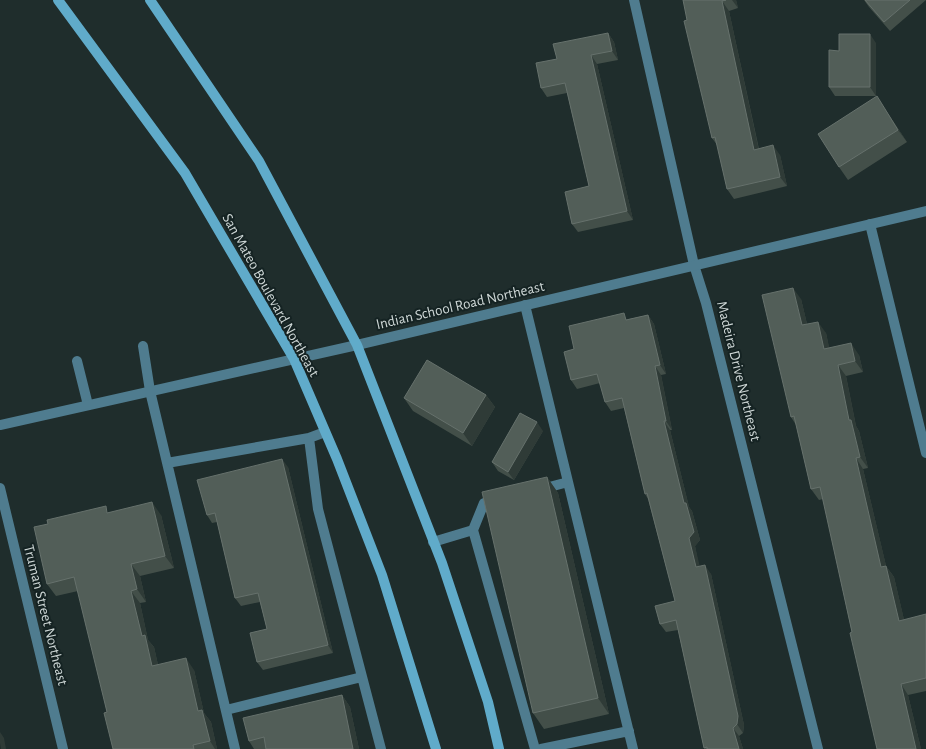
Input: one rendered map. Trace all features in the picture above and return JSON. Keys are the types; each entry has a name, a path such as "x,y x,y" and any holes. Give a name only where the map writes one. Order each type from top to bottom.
{"main road":[{"name":"San Mateo Boulevard Northeast","path":"58,0 185,173 294,359 382,575 436,749"},
{"path":"150,0 259,161 357,345 442,564 488,702 499,749"}],"street":[{"name":"Madeira Drive Northeast","path":"634,0 694,265 709,313 818,749"},
{"name":"Indian School Road Northeast","path":"0,425 357,345 926,212"},
{"path":"870,224 926,453"},
{"path":"525,305 633,749"},
{"path":"143,346 150,392 235,749"},
{"path":"77,361 88,405"},
{"path":"167,463 309,438 325,432"},
{"path":"309,438 318,509 381,749"},
{"path":"531,492 568,482"},
{"name":"Truman Street Northeast","path":"0,491 63,749"},
{"path":"503,499 484,503 473,530 535,749"},
{"path":"433,542 473,530"},
{"path":"226,710 362,677"},
{"path":"541,749 563,747 628,731"}],"building":[{"path":"683,0 726,0 722,1 754,150 773,145 780,177 727,189 715,137 712,138 684,21 687,20"},
{"path":"865,0 910,0 884,22"},
{"path":"608,33 612,51 591,55 627,211 572,224 565,192 589,186 565,83 541,88 536,63 557,59 553,44"},
{"path":"839,34 870,34 870,87 829,87 829,50 839,51"},
{"path":"877,96 898,130 839,167 818,134"},
{"path":"793,288 802,325 818,322 824,349 851,343 855,361 838,365 849,420 851,420 860,457 856,458 881,567 886,566 899,621 926,614 926,678 901,684 916,749 877,749 850,633 852,632 820,487 811,489 794,416 791,417 762,295"},
{"path":"624,313 626,320 648,315 660,365 655,366 666,421 664,421 684,503 686,503 694,532 689,538 696,567 705,565 738,716 737,724 733,728 739,749 704,748 676,620 660,624 655,606 675,601 647,493 645,494 622,398 605,402 597,374 571,380 564,352 574,349 569,326"},
{"path":"427,360 486,395 463,433 404,398"},
{"path":"520,413 537,422 508,472 492,462"},
{"path":"282,459 328,645 257,662 250,633 267,629 258,593 235,598 215,513 207,515 197,480"},
{"path":"547,477 598,698 533,713 482,492"},
{"path":"152,502 165,556 131,564 137,589 131,591 142,636 145,635 152,666 186,658 198,711 202,710 210,741 193,745 194,749 113,749 104,713 107,712 74,577 47,584 34,527 48,524 47,520 106,506 107,513"},
{"path":"342,695 353,749 266,749 264,737 249,741 243,718"}]}
